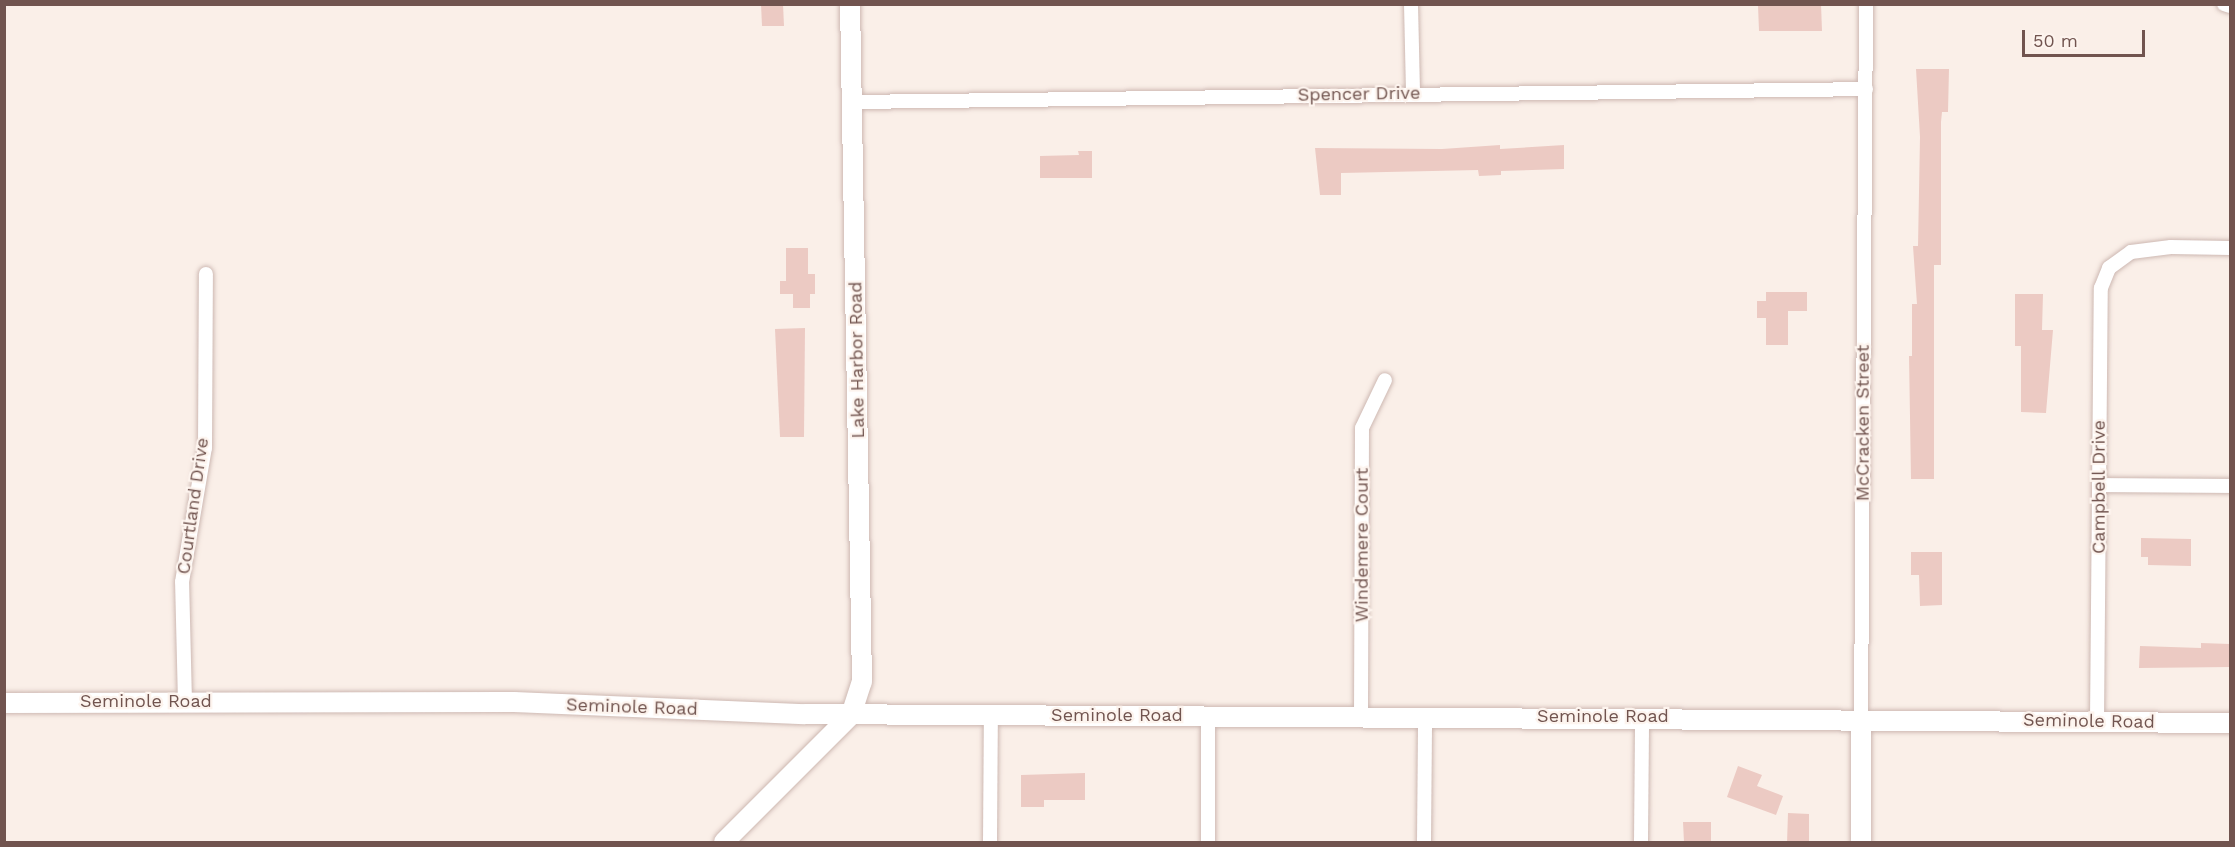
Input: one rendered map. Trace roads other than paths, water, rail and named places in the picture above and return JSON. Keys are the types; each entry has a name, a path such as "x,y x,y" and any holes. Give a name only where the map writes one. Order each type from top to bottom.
{"street":[{"name":"Lake Harbor Road","path":"850,4 862,682 852,715"},
{"path":"1411,4 1413,94"},
{"name":"McCracken Street","path":"1861,843 1866,4"},
{"path":"2224,4 2230,6"},
{"name":"Spencer Drive","path":"852,102 1866,88"},
{"name":"Campbell Drive","path":"2097,721 2100,288 2109,268 2118,259 2147,248 2230,248"},
{"name":"Courtland Drive","path":"185,702 182,582 205,448 206,274"},
{"name":"Windemere Court","path":"1361,715 1362,428 1385,380"},
{"path":"2099,484 2230,486"},
{"name":"Seminole Road","path":"4,704 514,702 852,715 1642,716 2230,723"},
{"path":"990,843 992,714"},
{"path":"724,843 852,715"},
{"path":"1208,715 1208,843"},
{"path":"1424,843 1425,716"},
{"path":"1641,843 1642,716"}]}
